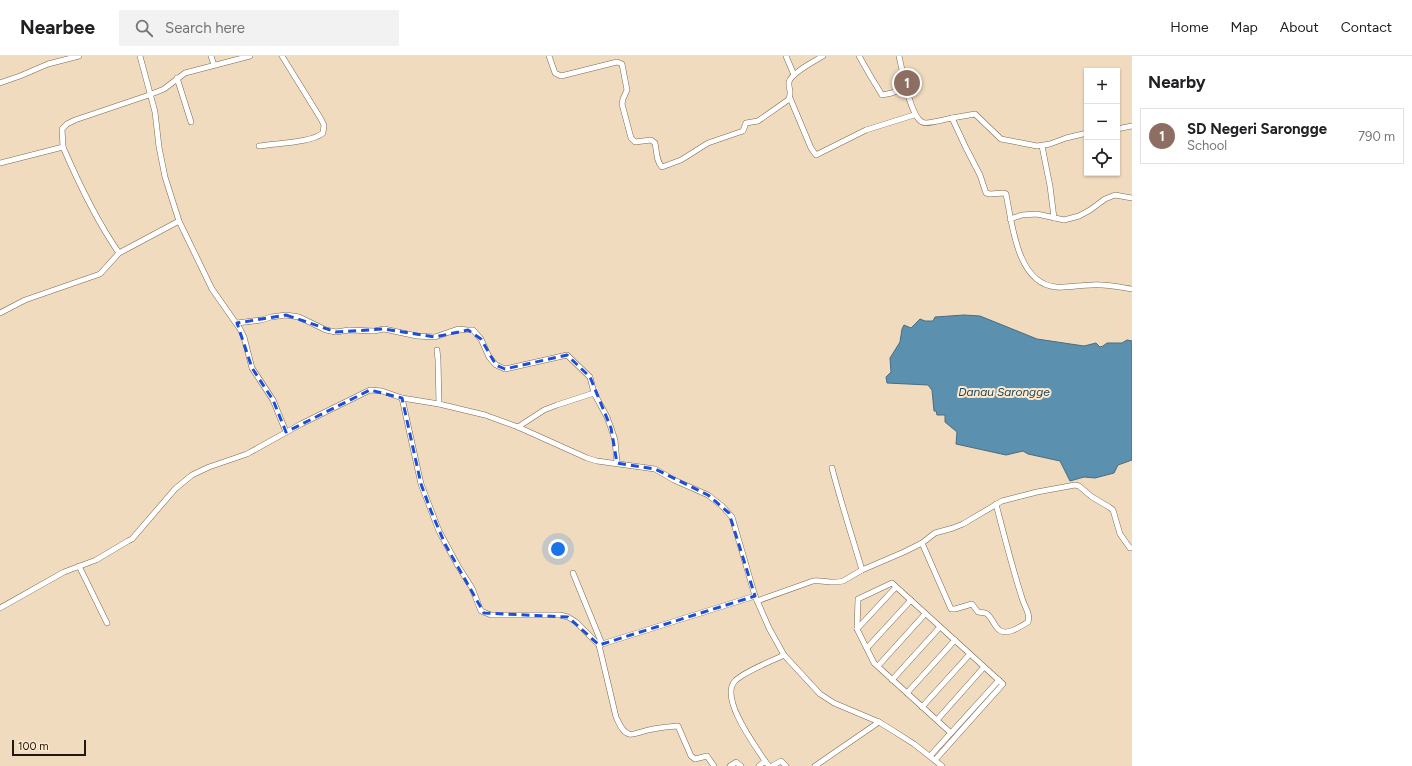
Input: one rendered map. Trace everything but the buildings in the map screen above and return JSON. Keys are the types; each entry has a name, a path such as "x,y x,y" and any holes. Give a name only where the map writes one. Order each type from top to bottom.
{"street":[{"path":"0,83 48,64 79,56"},
{"path":"140,56 155,112 159,147 165,177 179,221 212,289 237,323 244,337 252,368 273,400 286,432"},
{"path":"211,56 214,65"},
{"path":"120,253 104,230 89,203 63,147 62,129 66,124 91,114 150,95 169,85 177,78 192,71 250,56"},
{"path":"259,146 306,140 319,136 323,133 324,126 321,119 282,56"},
{"path":"549,56 556,73 561,76 620,62 622,64 627,90 622,104 631,138 635,142 651,140 655,144 659,164 662,167 681,160 708,143 743,131 746,123 758,121 790,98"},
{"path":"786,56 794,75"},
{"path":"823,56 794,75 789,83 790,98 811,148 816,155 866,130 914,115"},
{"path":"859,56 882,95 892,93 906,87"},
{"path":"899,56 914,115 924,123 975,114 1001,139 1037,146 1042,146 1084,134"},
{"path":"177,78 191,122"},
{"path":"952,118 980,175 986,193 1006,194 1010,219 1019,250 1025,265 1039,281 1054,287 1093,285 1132,289"},
{"path":"1120,128 1132,126"},
{"path":"1042,146 1050,186 1054,218"},
{"path":"0,163 63,147"},
{"path":"1010,219 1018,216 1037,214 1064,220 1079,216 1105,199 1115,195 1132,198"},
{"path":"0,313 25,300 100,274 120,253 179,221"},
{"path":"237,323 286,315 299,317 326,330 336,332 349,330 374,331 384,329 417,336 435,337 458,329 473,330 481,338 492,361 501,368 512,368 567,355 588,374 594,393 608,417 615,440 617,463"},
{"path":"437,350 439,404"},
{"path":"0,608 64,572 96,560 132,539 175,489 192,475 209,467 247,454 286,432 370,390 382,391 402,398 439,404 485,416 518,427 597,461 655,469 674,480 708,495 732,517 756,599 769,628 784,655 820,694 834,703 879,722 914,744 942,766"},
{"path":"518,427 544,410 594,393"},
{"path":"402,398 421,484 439,531 472,588 481,611 491,615 560,615 568,617 576,622 600,645"},
{"path":"832,468 862,570"},
{"path":"600,645 813,581 843,581 862,570 922,543 936,533 963,524 1002,501 1068,486 1079,486 1092,497 1109,506 1113,510 1120,534 1130,548 1132,548"},
{"path":"922,543 951,609 972,604 978,612 986,613 995,627 1007,631 1028,622 1029,616 1022,600 1008,553 996,504"},
{"path":"78,566 107,623"},
{"path":"573,572 600,645 616,717 620,727 626,732 634,734 658,728 678,726 691,756 695,759 707,756 714,766"},
{"path":"951,733 874,663 857,629 858,599 892,583 1001,682"},
{"path":"857,629 896,587"},
{"path":"867,648 911,600"},
{"path":"878,666 926,614"},
{"path":"892,680 940,627"},
{"path":"907,693 955,640"},
{"path":"922,707 970,654"},
{"path":"769,764 750,739 736,714 731,692 734,681 784,655"},
{"path":"936,720 984,667"},
{"path":"933,758 951,733 1001,682"},
{"path":"933,758 1001,682"},
{"path":"816,766 879,722"},
{"path":"759,766 781,761 786,766"},
{"path":"730,766 736,762 741,766"}],"highlighted area":[{"path":"286,315 336,332 384,329 435,337 468,330 481,339 496,365 505,369 567,355 590,377 611,428 617,463 655,469 708,495 729,513 755,596 599,645 568,617 484,613 445,544 431,511 421,484 402,398 370,390 286,432 273,400 252,368 237,323"}],"water":[{"name":"Danau Sarongge","path":"964,315 980,316 1037,339 1084,346 1096,343 1100,347 1107,343 1122,343 1127,340 1132,341 1132,460 1118,465 1114,473 1095,478 1084,477 1070,481 1060,461 1028,454 1023,451 1006,455 956,444 957,432 945,422 945,415 937,415 936,411 934,411 932,390 928,385 887,383 886,377 891,372 890,358 900,342 904,325 911,328 920,319 925,321 933,321 935,317"}],"place":[{"name":"SD Negeri Sarongge","path":"907,83"}]}
